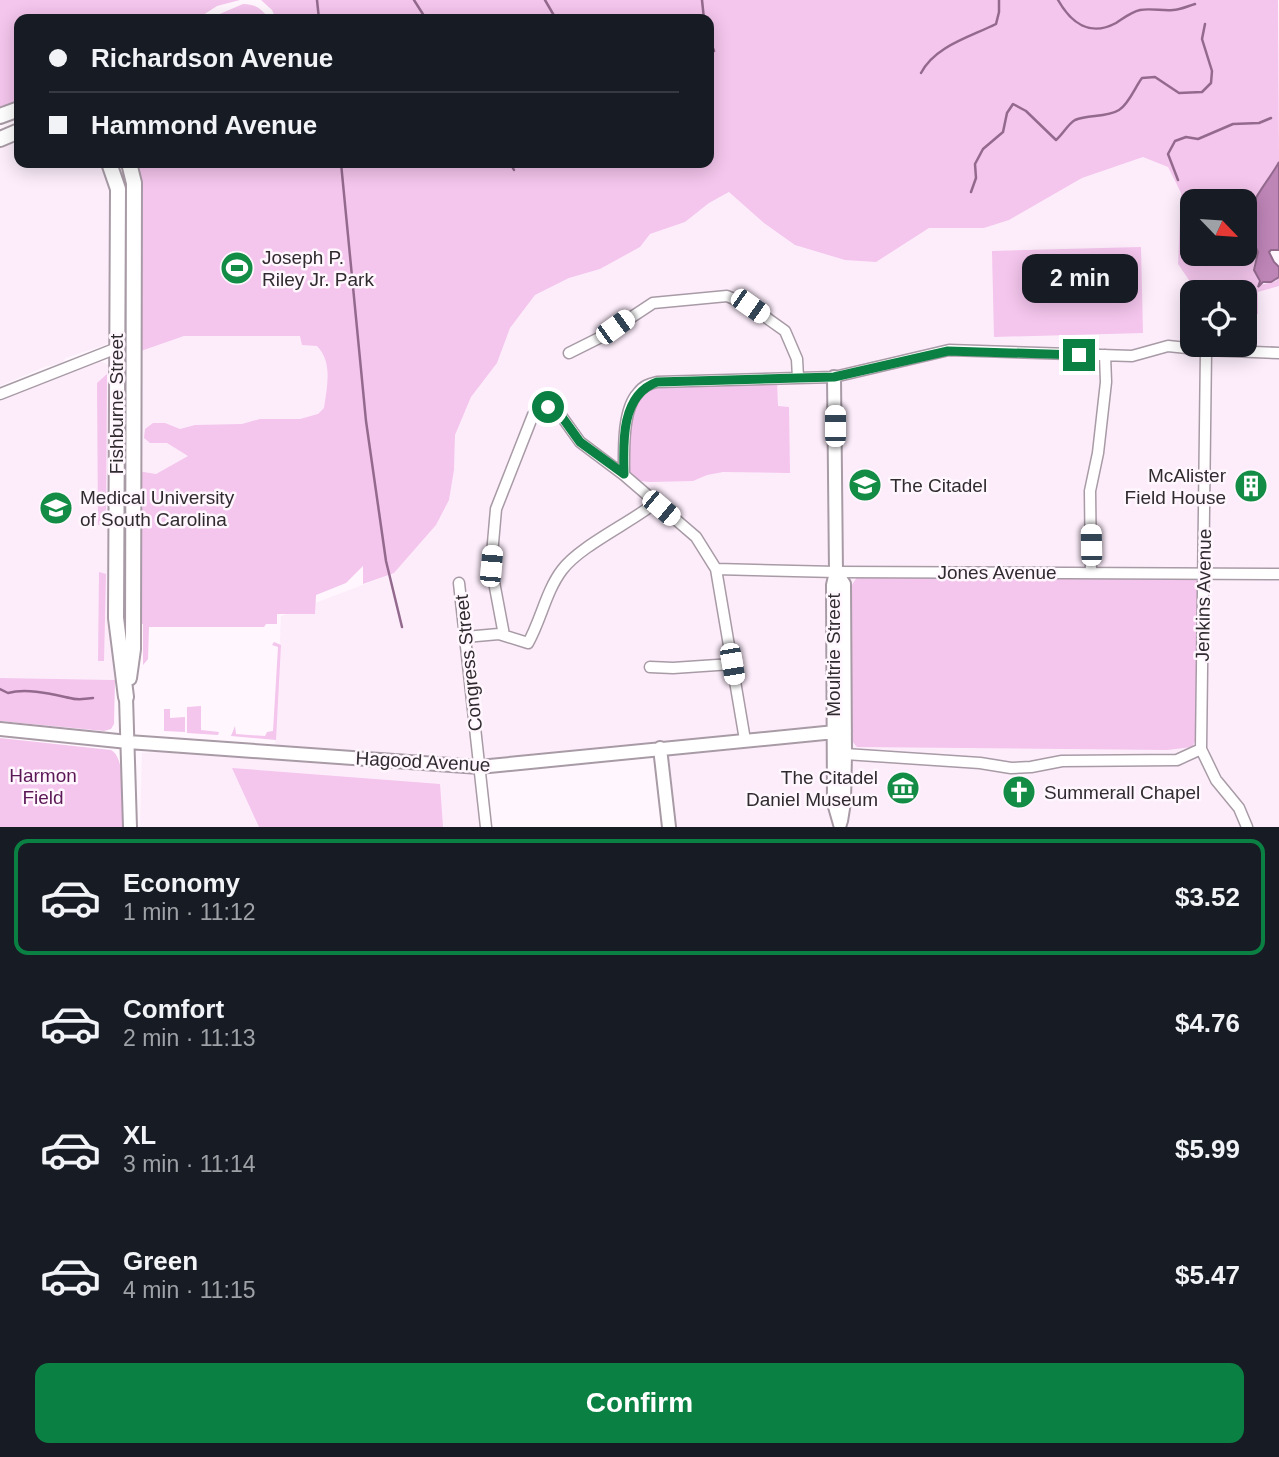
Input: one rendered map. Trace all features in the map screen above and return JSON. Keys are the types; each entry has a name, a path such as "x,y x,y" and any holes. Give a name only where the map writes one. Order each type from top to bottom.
{"main road":[{"name":"Fishburne Street","path":"111,168 118,189 116,618 126,697"},
{"name":"Fishburne Street","path":"126,697 133,649 134,183 130,168"},
{"path":"117,236 134,237"},
{"path":"117,346 134,335"},
{"path":"116,547 133,547"}],"street":[{"path":"569,353 603,336 653,303 726,296 750,306 785,331 797,359 798,378"},
{"path":"0,394 117,346"},
{"path":"624,474 624,444 635,395 644,386 657,382 834,377 948,351 1132,356 1168,346 1180,347"},
{"path":"1257,352 1279,353"},
{"path":"1091,573 1090,491 1098,453 1106,382 1105,355"},
{"name":"Jenkins Avenue","path":"1206,357 1201,749 1216,780 1239,808 1247,827"},
{"name":"Moultrie Street","path":"834,377 836,572 833,585 839,731 834,803 840,825"},
{"path":"504,635 491,566 496,509 533,415 541,408 548,407 557,410 580,442 624,474 695,537 716,569 745,740"},
{"path":"465,636 504,635 528,643 553,585 563,569 579,554 655,503"},
{"name":"Jones Avenue","path":"716,569 1279,574"},
{"name":"Congress Street","path":"459,583 486,827"},
{"path":"650,667 732,664"},
{"name":"Fishburne Street","path":"126,697 130,827"},
{"name":"Hagood Avenue","path":"0,729 128,743 479,767 839,731"},
{"name":"Moultrie Street","path":"839,731 845,754 845,802 840,825"},
{"path":"660,748 669,827"},
{"path":"845,754 980,763 1011,768 1062,761 1177,760 1201,749"}],"shaded area":[{"path":"14,137 14,168 107,168 113,183 111,340 105,345 0,386 0,143"},
{"name":"The Citadel","path":"1143,156 1168,167 1180,191 1178,264 1189,280 1180,280 1180,357 1257,357 1257,291 1279,286 1279,827 669,827 660,748 479,767 486,827 140,827 142,753 221,748 275,752 281,616 394,573 436,525 449,500 454,470 455,435 471,397 497,363 510,328 535,295 569,278 600,269 640,247 650,234 685,222 709,203 730,192 745,205 909,239 929,228 984,228 1009,220 1082,178"},
{"path":"1279,162 1279,250 1269,252 1279,267 1279,277 1271,282 1263,282 1258,287 1260,281 1254,270 1258,252 1257,196"},
{"path":"184,336 338,336 340,439 195,452 156,474 138,471 138,352"},
{"name":"Medical University of South Carolina","path":"100,361 111,366 112,615 115,680 0,678 0,401"}],"green space":[{"path":"0,0 240,0 217,6 205,14 14,14 14,108 0,113"},
{"path":"261,0 1278,0 1279,162 1257,223 1257,189 1180,191 1168,167 1143,157 1082,178 1009,220 984,228 929,228 876,262 845,260 795,245 764,223 729,192 709,203 685,222 650,234 640,247 600,269 569,278 535,295 510,328 497,363 471,397 455,435 454,470 449,500 436,525 394,573 363,584 363,566 346,583 316,595 315,614 277,614 277,624 266,624 264,627 149,627 148,659 143,665 143,624 137,623 138,471 156,474 188,456 167,443 150,443 144,438 145,429 153,423 165,423 180,429 195,425 242,424 260,419 300,419 318,414 324,408 328,375 322,352 317,346 302,345 300,336 184,336 138,352 133,168 714,168 714,14 274,14"},
{"path":"243,4 252,5 265,14 220,14"},
{"path":"1180,217 1180,266 1254,266 1260,285 1276,281 1279,277 1279,286 1258,292 1257,314 1257,280 1189,280 1178,264"},
{"path":"1141,247 1143,333 994,337 992,251"},
{"path":"124,359 126,369 126,534 121,533"},
{"path":"107,374 106,523 98,525 97,383"},
{"path":"777,381 778,406 789,407 790,473 723,472 693,481 650,482 640,481 630,472 631,425 638,404 653,386"},
{"path":"99,572 106,574 104,661 98,661"},
{"path":"859,574 1198,575 1198,736 1192,747 1167,750 857,747 851,740 852,585"},
{"path":"274,642 281,645 276,740 231,736 235,726 236,734 265,736 267,732 273,731 278,647 272,645"},
{"path":"0,678 115,680 114,724 111,729 104,731 0,721"},
{"path":"201,706 201,730 219,732 218,735 187,733 187,707"},
{"path":"164,709 170,709 170,718 185,717 185,732 164,731"},
{"name":"Harmon Field","path":"0,738 111,750 116,755 122,773 123,827 0,827"},
{"path":"232,768 440,784 443,827 259,827"}],"waterway":[{"path":"317,0 318,14"},
{"path":"414,0 423,14"},
{"path":"545,0 553,14"},
{"path":"702,0 703,14"},
{"path":"921,73 944,49 996,24 999,0"},
{"path":"1058,0 1075,21 1098,29 1140,10 1176,10 1195,4"},
{"path":"971,192 976,178 975,164 983,149 1003,132 1007,113 1013,104 1026,111 1056,140 1075,120 1119,110 1129,100 1142,78 1155,77 1179,93 1202,92 1211,83 1212,71 1202,39 1205,24"},
{"path":"1178,180 1168,154 1175,141 1186,137 1198,139 1233,124 1259,123 1271,118"},
{"path":"341,168 366,421 386,561 402,627"},
{"path":"0,689 8,693 31,691 75,699 93,698"}],"place":[{"name":"Joseph P. Riley Jr. Park","path":"237,268"},
{"name":"The Citadel","path":"865,485"},
{"name":"McAlister Field House","path":"1251,486"},
{"name":"Medical University of South Carolina","path":"56,508"},
{"name":"The Citadel Daniel Museum","path":"903,788"},
{"name":"Summerall Chapel","path":"1019,792"}],"route":[{"path":"548,407 557,410 580,442 624,474 624,444 635,395 644,386 657,382 834,377 948,351 1079,355"}]}
